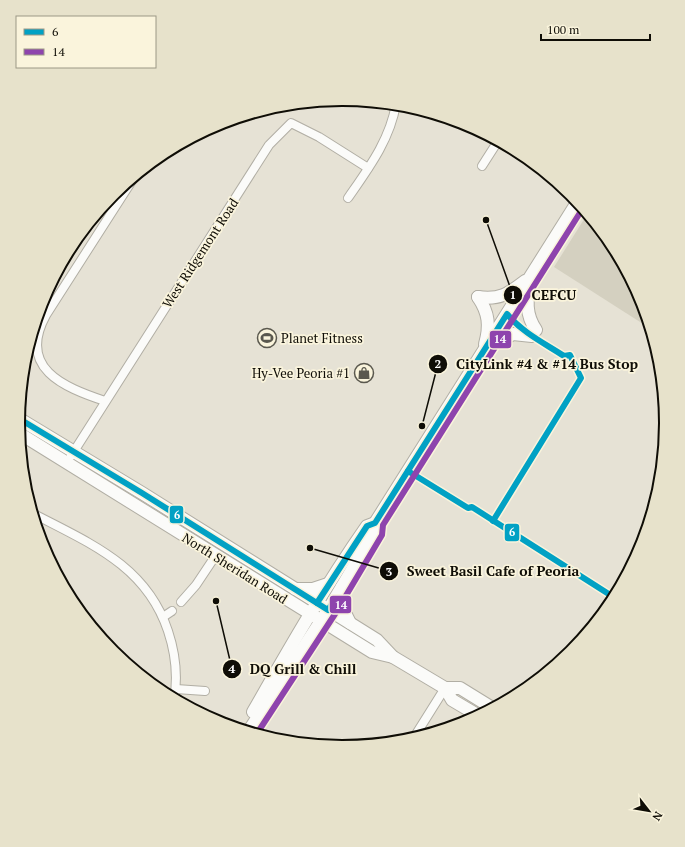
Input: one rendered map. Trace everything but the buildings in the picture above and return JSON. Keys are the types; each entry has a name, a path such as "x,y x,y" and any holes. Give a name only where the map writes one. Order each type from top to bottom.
{"main road":[{"path":"251,727 310,639 375,531 375,523 574,207"},
{"path":"483,351 498,340 512,334 534,333 527,314 530,276"},
{"path":"483,351 488,333 488,319 485,307 478,297 493,299 502,296 530,276"},
{"name":"North Sheridan Road","path":"25,422 142,493 377,640 393,657 445,688 452,700 473,713"},
{"name":"North Sheridan Road","path":"26,438 372,652 393,657"},
{"path":"94,480 112,485 132,495 137,496 142,493 142,498 147,506 165,518 177,532"},
{"path":"246,726 297,634 328,584 367,526 375,523"},
{"path":"216,556 222,552 238,560 250,561"},
{"path":"295,589 313,589 328,584"},
{"path":"342,587 344,611 350,623"},
{"path":"288,600 296,610 298,622 297,634"},
{"path":"310,639 330,632 342,633"},
{"name":"North Sheridan Road","path":"445,688 460,688 488,705"}],"street":[{"path":"348,198 392,127 395,111"},
{"name":"West Ridgemont Road","path":"67,463 269,145 291,123 319,137 368,168"},
{"path":"482,166 495,146"},
{"path":"105,401 72,389 54,378 42,362 38,352 38,336 46,315 124,194"},
{"path":"39,517 100,548 120,562 143,585 163,617 172,646 175,693"},
{"path":"181,602 196,585 216,556"},
{"path":"163,617 172,611"},
{"path":"419,732 445,688"},
{"path":"176,689 205,691"}],"shaded area":[{"path":"585,218 606,247 617,265 636,302 644,325 554,267"}],"transit line":[{"name":"14","path":"259,730 335,614 382,535 383,525 580,213"},
{"name":"6","path":"317,603 367,526 375,523 507,314 520,327 534,337 564,356 570,355 581,378 493,521"},
{"name":"6","path":"25,422 142,493 328,610 332,604"},
{"name":"6","path":"408,471 468,508 472,507 609,594"}],"place":[{"name":"CEFCU","path":"486,220"},
{"name":"Planet Fitness","path":"267,338"},
{"name":"Hy-Vee Peoria #1","path":"364,373"},
{"name":"CityLink #4 & #14 Bus Stop","path":"422,426"},
{"name":"Sweet Basil Cafe of Peoria","path":"310,548"},
{"name":"DQ Grill & Chill","path":"216,601"}]}
